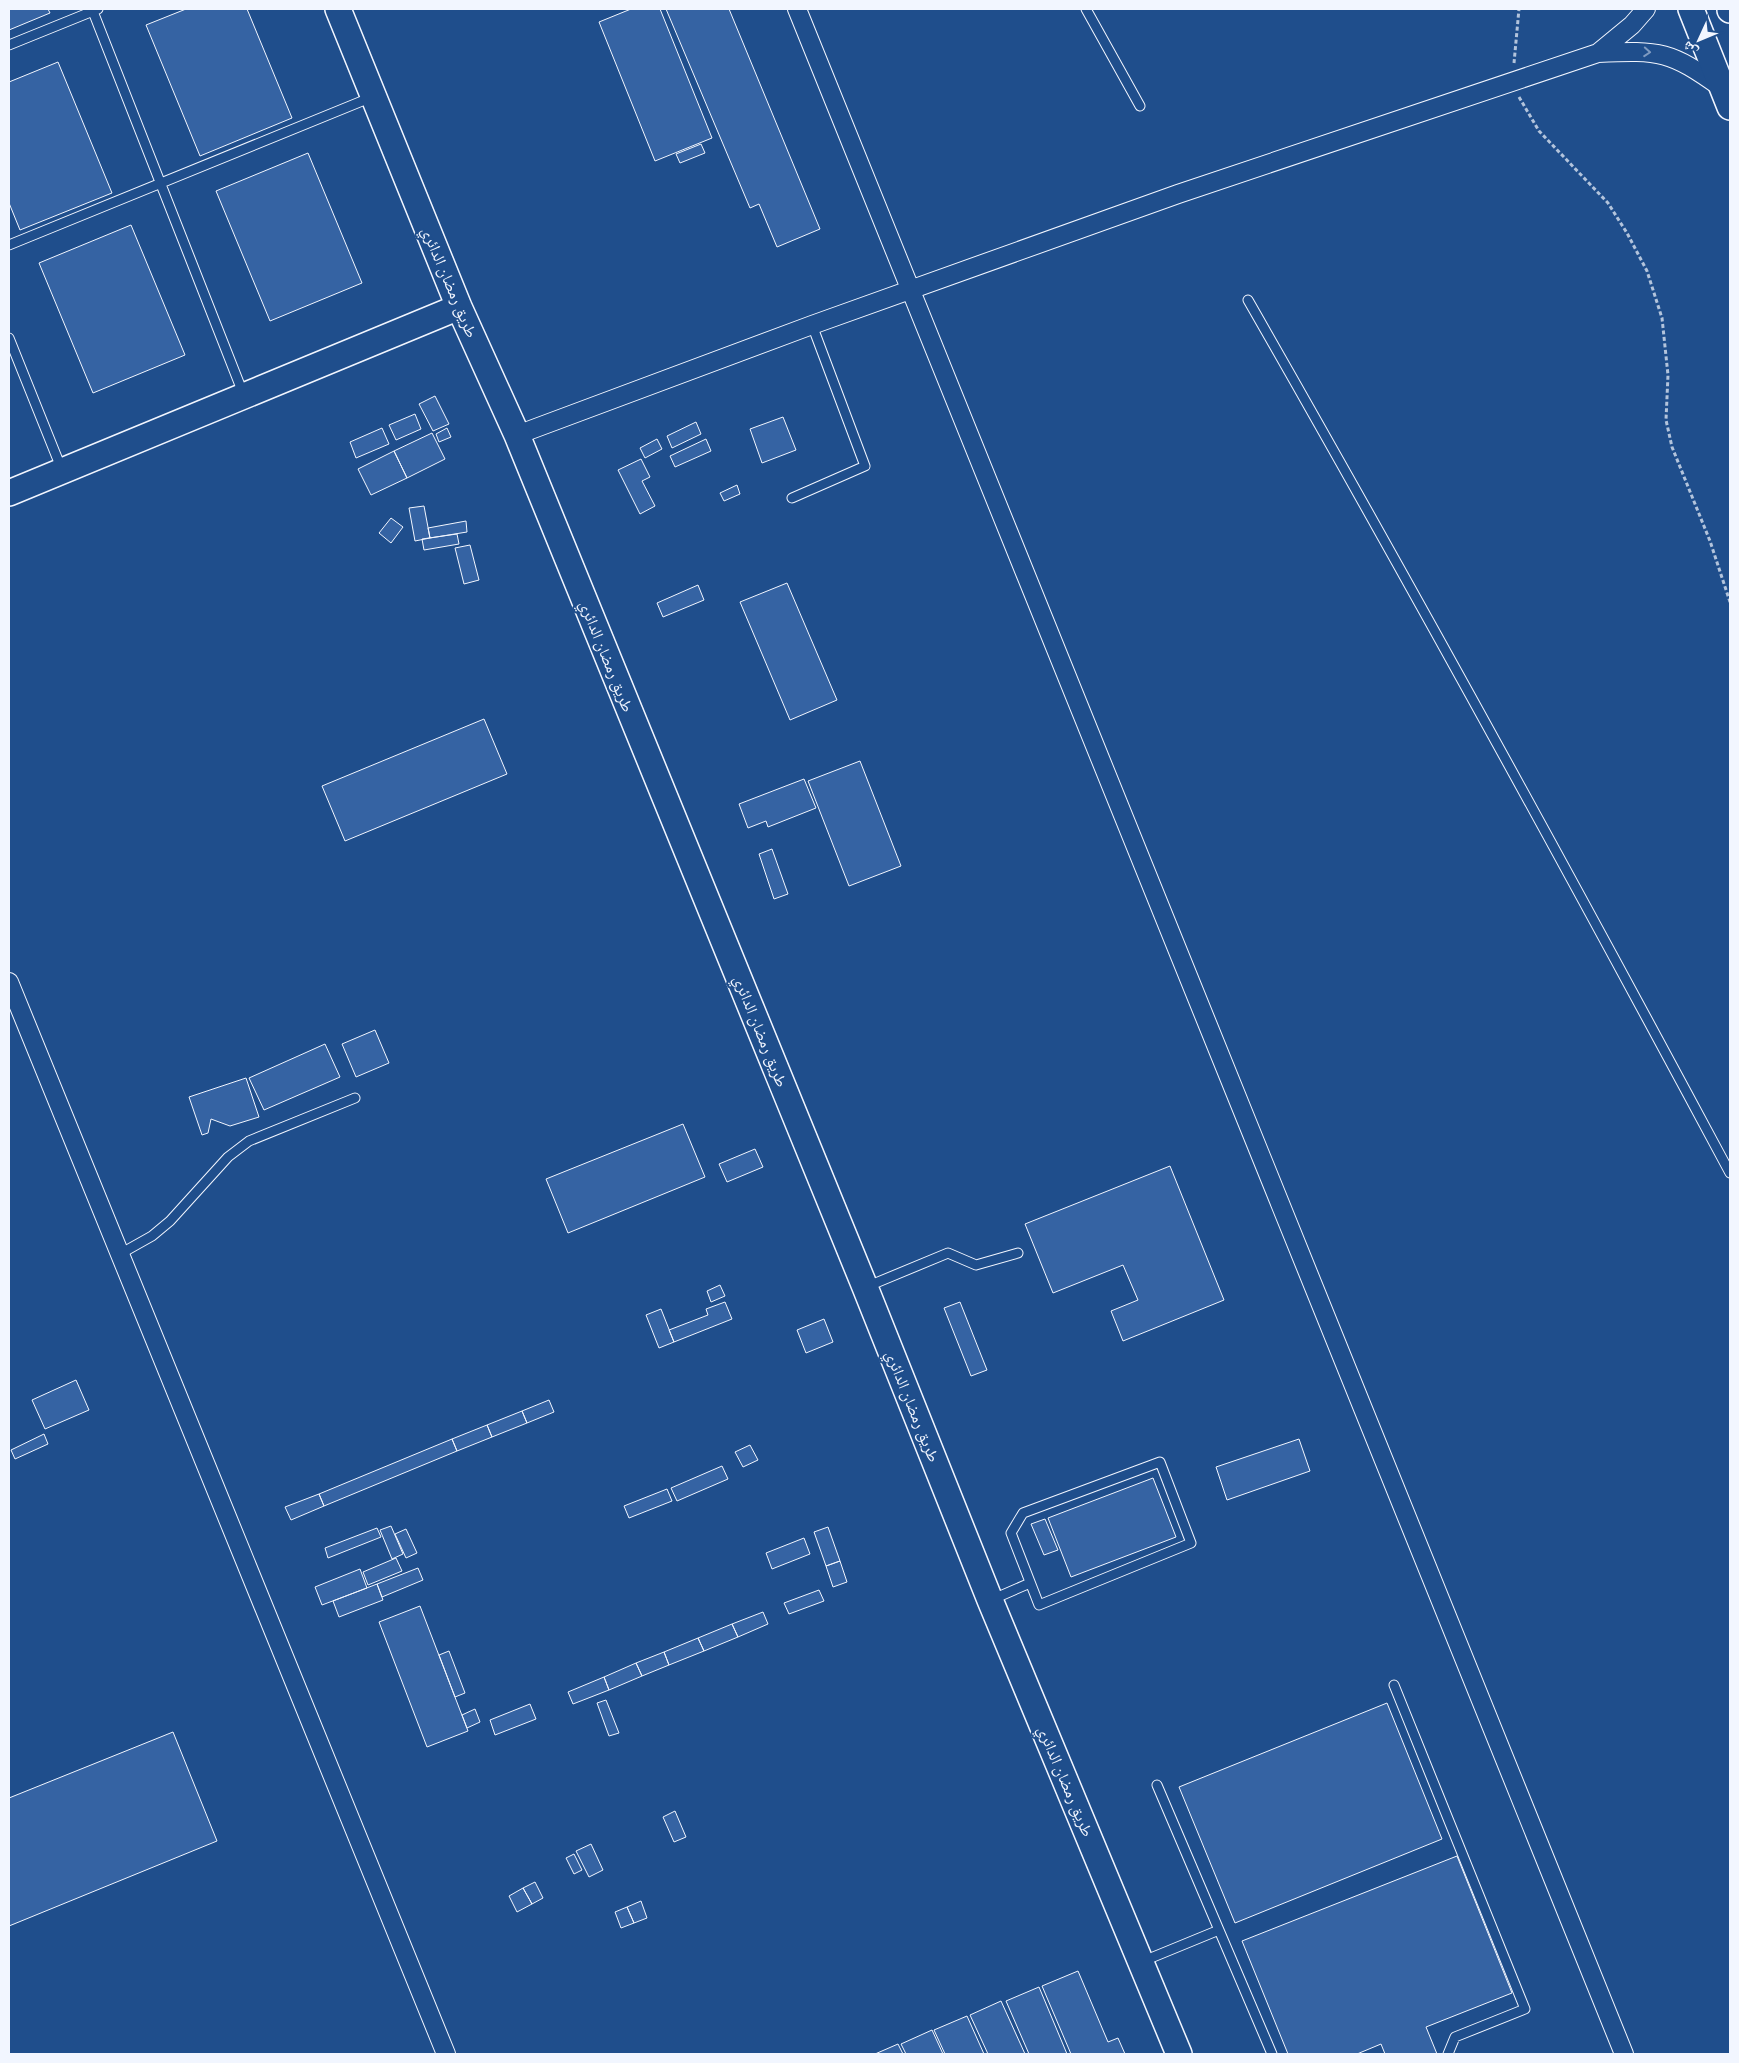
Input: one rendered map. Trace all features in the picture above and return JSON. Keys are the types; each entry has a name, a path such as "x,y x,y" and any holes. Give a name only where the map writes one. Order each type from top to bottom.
{"street":[{"name":"طريق رمضان الدائري","path":"338,9 459,307 517,435 865,1287 990,1600 1179,2054"},
{"path":"796,9 1624,2054"},
{"path":"1598,53 1632,25 1646,9"},
{"path":"1691,9 1726,98"},
{"path":"517,435 910,290 1178,194 1598,53 1642,51 1666,55 1690,65 1726,98"},
{"path":"9,493 459,307"},
{"path":"9,982 446,2054"}],"lane":[{"path":"9,45 95,9 160,183 244,396"},
{"path":"1086,9 1140,106"},
{"path":"9,245 373,96"},
{"path":"1248,300 1350,477 1566,868 1730,1173"},
{"path":"792,498 865,466 812,326"},
{"path":"9,338 62,470"},
{"path":"120,1254 152,1236 170,1221 228,1157 249,1141 355,1098"},
{"path":"865,1287 948,1253 976,1265 1018,1254"},
{"path":"1160,1462 1191,1543 1039,1605 1030,1583 1011,1533 1023,1513 1160,1462"},
{"path":"990,1600 1030,1583"},
{"path":"1394,1685 1525,2009 1455,2037 1448,2054"},
{"path":"1157,1785 1272,2054"},
{"path":"1141,1962 1219,1930"}],"path":[{"path":"1519,9 1511,83 1539,131 1608,203 1628,233 1647,271 1662,318 1668,375 1666,420 1672,446 1710,542 1730,602"}],"building":[{"path":"9,9 48,9 50,13 9,30"},
{"path":"186,9 247,9 292,118 200,156 146,25"},
{"path":"631,9 660,9 712,138 655,161 599,22"},
{"path":"666,9 729,9 820,229 777,247 759,204 750,208"},
{"path":"58,62 112,193 20,230 9,203 9,82"},
{"path":"701,144 705,153 680,163 676,154"},
{"path":"308,153 362,283 270,321 216,191"},
{"path":"131,225 185,355 93,393 39,263"},
{"path":"435,396 449,424 433,431 419,404"},
{"path":"415,414 421,429 396,440 389,425"},
{"path":"783,417 796,450 762,463 750,429"},
{"path":"696,422 701,434 672,448 667,436"},
{"path":"382,428 389,444 356,458 350,442"},
{"path":"447,428 451,437 439,442 436,434"},
{"path":"432,433 445,459 407,478 394,451"},
{"path":"657,439 662,449 645,458 640,448"},
{"path":"706,439 711,451 675,467 670,456"},
{"path":"394,451 407,478 371,495 358,469"},
{"path":"641,459 650,477 642,481 655,506 640,514 618,470"},
{"path":"737,485 740,494 724,501 720,493"},
{"path":"424,506 430,538 415,541 409,508"},
{"path":"391,518 403,527 391,543 379,533"},
{"path":"466,521 467,532 430,538 428,528"},
{"path":"457,534 459,544 424,550 422,539"},
{"path":"470,545 479,580 464,584 455,548"},
{"path":"787,583 837,700 790,720 740,602"},
{"path":"698,585 704,600 663,617 657,603"},
{"path":"484,719 507,774 345,841 322,786"},
{"path":"860,761 901,866 849,886 808,781"},
{"path":"804,779 816,808 768,827 766,821 748,828 739,804"},
{"path":"772,849 788,894 774,899 759,854"},
{"path":"375,1030 389,1063 356,1077 342,1044"},
{"path":"325,1044 340,1077 264,1110 249,1078"},
{"path":"246,1078 259,1117 230,1126 211,1119 208,1133 202,1135 189,1097"},
{"path":"683,1124 705,1177 568,1233 546,1179"},
{"path":"755,1149 763,1167 727,1182 719,1164"},
{"path":"1170,1166 1224,1300 1123,1341 1111,1311 1138,1300 1123,1265 1053,1293 1025,1224"},
{"path":"720,1285 725,1296 711,1302 707,1291"},
{"path":"725,1302 732,1319 674,1342 669,1330 708,1315 706,1309"},
{"path":"960,1302 987,1370 971,1376 944,1308"},
{"path":"661,1309 674,1342 659,1348 646,1315"},
{"path":"824,1319 833,1342 806,1353 797,1330"},
{"path":"76,1380 89,1410 45,1429 32,1400"},
{"path":"549,1400 554,1412 527,1423 522,1411"},
{"path":"522,1411 527,1423 492,1437 487,1425"},
{"path":"487,1425 492,1437 457,1451 452,1439"},
{"path":"44,1434 48,1444 15,1459 11,1450"},
{"path":"452,1439 457,1451 324,1506 319,1494"},
{"path":"1299,1439 1310,1471 1227,1500 1216,1467"},
{"path":"750,1445 758,1460 743,1467 735,1452"},
{"path":"722,1466 728,1479 677,1501 671,1488"},
{"path":"1153,1478 1176,1537 1071,1577 1048,1518"},
{"path":"667,1489 672,1501 629,1518 624,1506"},
{"path":"319,1494 324,1506 291,1520 285,1507"},
{"path":"1045,1519 1058,1550 1044,1555 1031,1524"},
{"path":"391,1526 403,1554 392,1559 380,1530"},
{"path":"828,1527 840,1561 826,1566 814,1532"},
{"path":"377,1528 381,1537 328,1558 325,1548"},
{"path":"406,1529 417,1553 406,1558 395,1534"},
{"path":"804,1538 810,1554 772,1569 766,1553"},
{"path":"396,1558 402,1571 368,1585 363,1572"},
{"path":"840,1561 847,1582 833,1587 826,1566"},
{"path":"418,1568 423,1580 382,1597 377,1584"},
{"path":"360,1569 367,1588 322,1605 315,1587"},
{"path":"377,1584 383,1600 339,1617 333,1601"},
{"path":"819,1590 824,1601 789,1614 784,1603"},
{"path":"420,1606 468,1731 427,1747 379,1622"},
{"path":"763,1612 768,1624 738,1637 732,1624"},
{"path":"732,1624 738,1637 704,1651 698,1638"},
{"path":"698,1638 704,1651 669,1665 664,1652"},
{"path":"449,1651 465,1693 455,1697 439,1655"},
{"path":"664,1652 669,1665 642,1676 636,1663"},
{"path":"636,1663 642,1676 609,1690 604,1677"},
{"path":"604,1677 609,1690 573,1704 568,1692"},
{"path":"606,1700 619,1733 609,1736 597,1703"},
{"path":"1387,1703 1442,1839 1235,1923 1179,1787"},
{"path":"530,1704 536,1719 495,1735 490,1720"},
{"path":"475,1709 480,1722 467,1728 462,1715"},
{"path":"173,1732 217,1841 9,1926 9,1798"},
{"path":"675,1811 686,1837 674,1842 663,1817"},
{"path":"591,1844 603,1870 589,1877 576,1851"},
{"path":"574,1854 582,1870 574,1874 566,1858"},
{"path":"1457,1856 1512,1993 1426,2027 1437,2054 1385,2054 1381,2044 1357,2054 1288,2054 1242,1941"},
{"path":"535,1882 543,1898 532,1904 523,1888"},
{"path":"523,1888 532,1904 517,1912 509,1896"},
{"path":"641,1901 647,1918 634,1923 627,1907"},
{"path":"627,1907 634,1923 621,1928 615,1912"},
{"path":"1078,1971 1108,2042 1118,2038 1125,2054 1071,2054 1042,1986"},
{"path":"1039,1987 1067,2054 1029,2054 1006,2001"},
{"path":"1001,2001 1025,2054 988,2054 970,2015"},
{"path":"967,2016 984,2054 945,2054 934,2030"},
{"path":"932,2030 943,2054 906,2054 901,2044"},
{"path":"898,2044 903,2054 875,2054"}]}
